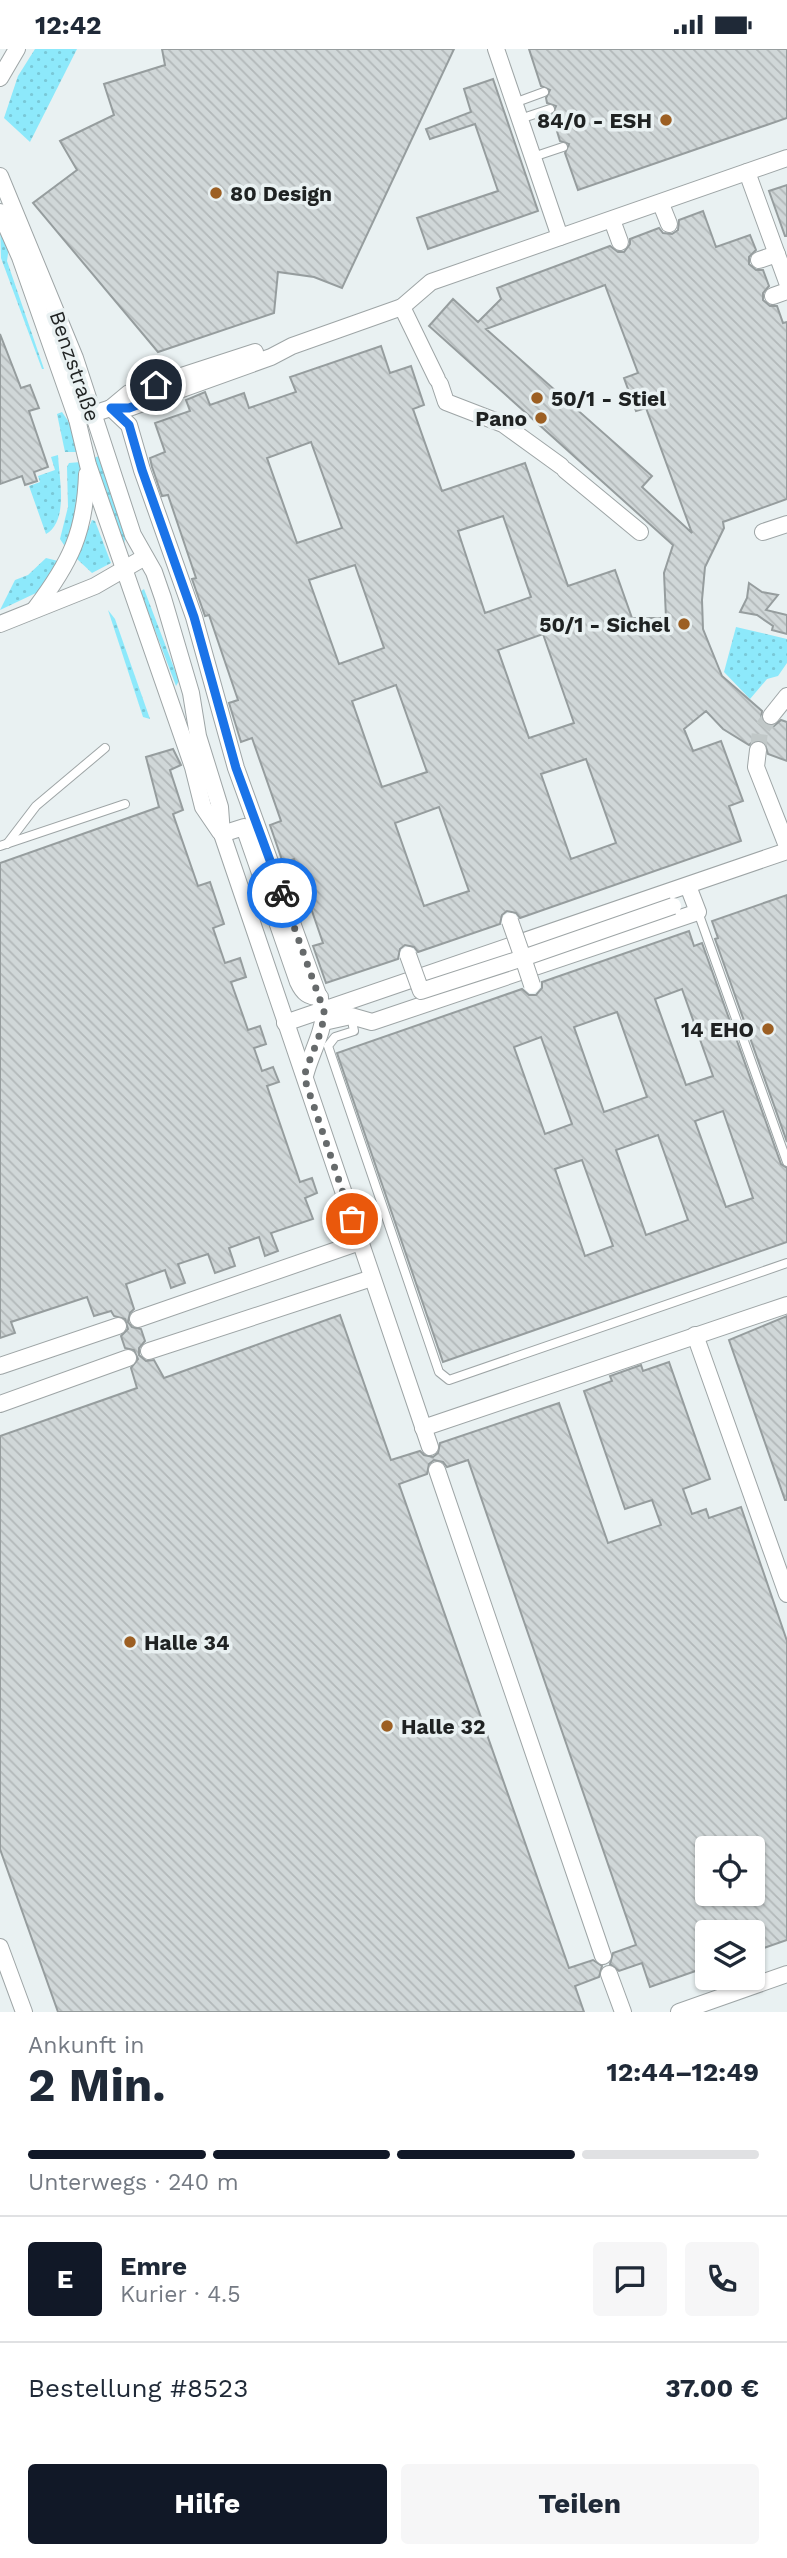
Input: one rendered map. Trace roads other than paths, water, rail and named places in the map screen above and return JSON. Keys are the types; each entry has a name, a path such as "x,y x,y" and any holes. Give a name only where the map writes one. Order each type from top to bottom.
{"street":[{"path":"0,78 17,49"},
{"path":"496,49 560,237"},
{"path":"85,417 111,408 129,408 163,389 268,348 292,346 402,307 431,282 787,158"},
{"path":"747,172 787,282"},
{"name":"Benzstraße","path":"0,176 75,358 85,417 88,465 84,515 76,544 58,579 33,611"},
{"path":"661,204 668,224"},
{"name":"Benzstraße","path":"0,212 133,535 163,598 191,693 200,764"},
{"path":"612,220 620,242"},
{"path":"759,260 777,254"},
{"path":"402,307 446,402 503,424 563,468 640,532"},
{"path":"111,408 129,425 142,470 194,617 236,768 323,1010 304,1077"},
{"name":"Benzstraße","path":"88,465 182,741 200,764"},
{"path":"763,532 787,524"},
{"path":"0,624 95,586 145,557"},
{"path":"771,716 787,696"},
{"path":"222,834 244,827 303,991 323,1010 372,1022 693,899 787,849 757,767 758,750"},
{"path":"200,764 203,807 222,834 430,1447"},
{"path":"285,1023 693,899"},
{"path":"408,955 421,991 693,899"},
{"path":"510,921 532,985"},
{"path":"138,1319 360,1242"},
{"path":"149,1351 372,1277"},
{"path":"423,1428 787,1305"},
{"path":"0,1366 118,1327"},
{"path":"695,1335 787,1594"},
{"path":"0,1404 128,1359"},
{"path":"438,1470 603,1956"},
{"path":"0,1947 24,2012"},
{"path":"609,1974 624,2012"},
{"path":"679,2012 787,1974"}],"lane":[{"path":"514,103 544,92"},
{"path":"520,119 550,109"},
{"path":"533,157 563,147"},
{"path":"3,845 36,806 105,748"},
{"path":"3,845 125,804"},
{"path":"693,899 787,1162"},
{"path":"351,1016 354,1031 335,1037 328,1046 439,1372 449,1380 787,1263"}],"tunnel":[{"path":"758,750 760,731 771,716"}],"place":[{"name":"84/0 - ESH","path":"666,120"},
{"name":"80 Design","path":"216,193"},
{"name":"50/1 - Stiel","path":"537,398"},
{"name":"Pano","path":"541,418"},
{"name":"50/1 - Sichel","path":"684,624"},
{"name":"14 EHO","path":"768,1029"},
{"name":"Halle 34","path":"130,1642"},
{"name":"Halle 32","path":"387,1726"}]}
